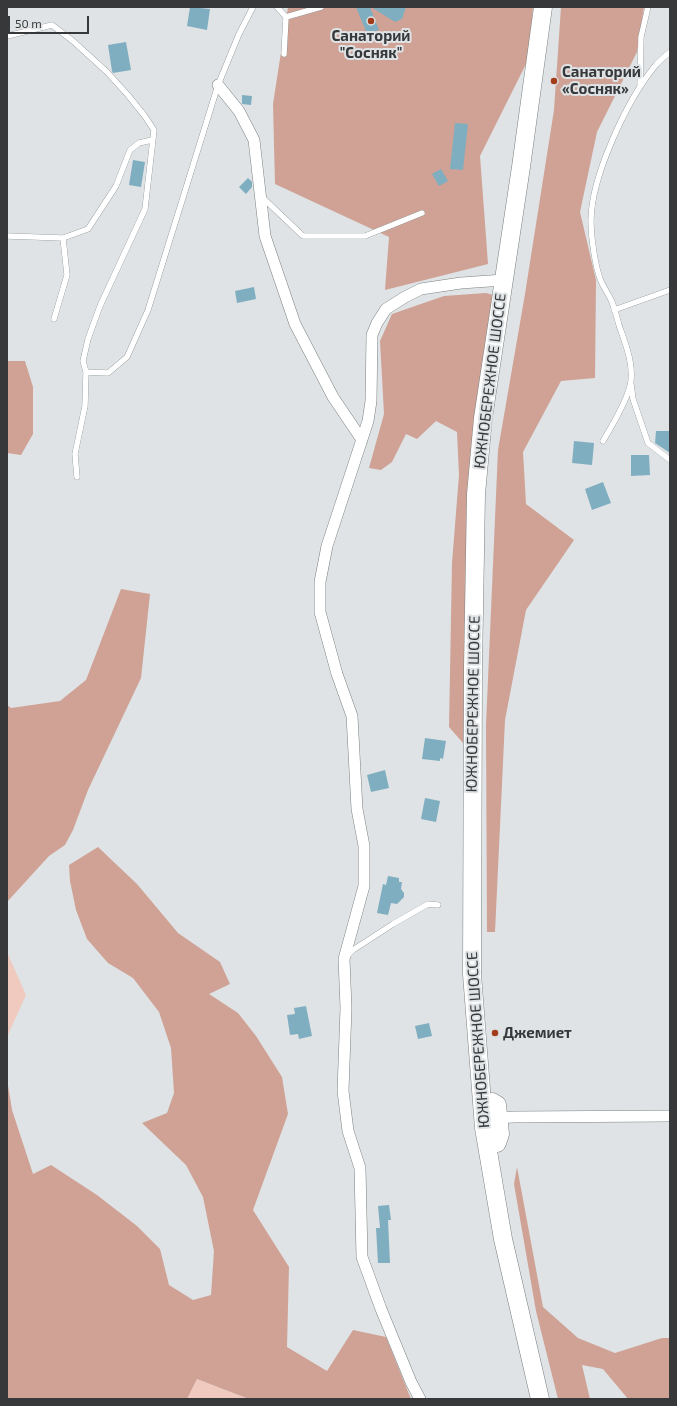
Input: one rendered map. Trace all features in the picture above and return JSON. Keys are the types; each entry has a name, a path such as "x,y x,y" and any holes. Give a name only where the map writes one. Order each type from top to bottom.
{"highway":[{"name":"ЮЖНОБЕРЕЖНОЕ ШОССЕ","path":"543,7 521,167 483,418 476,494 473,668 472,986 482,1118 492,1148 549,1399"},
{"name":"ЮЖНОБЕРЕЖНОЕ ШОССЕ","path":"540,1399 503,1239 492,1148 493,1114 481,978 481,670 485,496 492,420 530,168 551,7"},
{"path":"480,1079 485,1083 493,1114"}],"street":[{"path":"218,84 239,111 254,140 265,236 295,324 333,396 362,440"},
{"path":"420,1399 411,1382 381,1309 362,1257 360,1168 348,1130 343,1091 346,1008 344,959 364,886 364,846 357,809 352,716 337,674 320,612 320,582 327,546 368,421 371,401 372,335 377,323 386,309 405,297 422,289 453,284 504,280"},
{"path":"493,1114 670,1116"}],"lane":[{"path":"86,372 108,373 127,357 148,310 218,84 239,34 253,7"},
{"path":"276,7 286,17 284,54"},
{"path":"286,17 321,7"},
{"path":"640,86 641,37 648,7"},
{"path":"7,36 52,25 73,41 128,94 154,130 145,209 100,306 90,332 83,361 86,372 85,406 75,454 77,477"},
{"path":"670,52 656,65 640,86 621,121 605,159 595,190 591,221 596,260 601,280 612,301 629,354 633,399 648,443 670,460"},
{"path":"7,236 63,238 88,229 116,186 130,150 140,143 152,140"},
{"path":"261,196 303,236 365,236 422,213"},
{"path":"54,319 67,275 63,238"},
{"path":"614,310 670,290"},
{"path":"603,441 621,408 631,382"},
{"path":"344,959 359,946 422,907 428,904 438,905"}],"shaded area":[{"path":"288,7 533,7 529,58 480,156 488,264 385,290 389,237 275,184 273,104"},
{"path":"561,7 644,7 637,52 597,132 580,212 596,280 595,378 561,381 523,452 526,504 574,540 526,610 505,720 495,932 487,932 486,725 498,450 525,294 554,110"},
{"path":"486,293 493,295 473,474 463,743 449,727 452,563 459,475 457,432 436,421 417,439 406,434 392,462 381,470 369,468 384,414 380,341 392,314 444,296"},
{"path":"7,361 25,361 33,387 33,434 21,455 7,453"},
{"path":"121,589 150,594 141,678 88,790 73,830 65,845 49,856 7,902 7,705 11,708 60,701 86,680"},
{"path":"98,847 137,884 178,933 220,962 230,984 209,994 238,1013 256,1036 282,1077 288,1114 253,1210 289,1267 287,1347 327,1371 353,1330 386,1337 411,1399 249,1399 197,1379 187,1399 7,1399 7,1079 12,1110 33,1174 51,1165 97,1195 137,1226 160,1249 169,1285 193,1300 211,1295 214,1251 203,1197 186,1165 142,1123 167,1113 174,1093 171,1048 159,1012 133,978 108,963 87,939 76,910 70,881 69,865"},
{"path":"7,952 26,995 7,1037"},
{"path":"517,1167 543,1307 578,1338 615,1353 662,1338 670,1338 670,1399 628,1399 603,1369 582,1365 590,1399 558,1399 536,1311 514,1184"},
{"path":"197,1379 249,1399 187,1399"}],"building":[{"path":"190,7 210,9 207,30 187,26"},
{"path":"356,7 370,7 379,30 367,34"},
{"path":"371,7 406,7 402,19 395,22"},
{"path":"126,42 131,70 113,73 108,45"},
{"path":"242,95 252,96 251,105 242,104"},
{"path":"455,123 468,124 463,170 450,169"},
{"path":"133,160 145,162 141,187 129,185"},
{"path":"441,169 448,181 439,186 432,174"},
{"path":"248,178 252,182 252,187 246,194 239,187"},
{"path":"254,287 256,299 237,303 235,291"},
{"path":"656,431 670,431 670,453 655,443"},
{"path":"574,441 594,443 592,465 572,463"},
{"path":"631,455 649,455 650,475 631,476"},
{"path":"603,482 611,503 592,510 585,489"},
{"path":"425,738 446,741 443,759 440,758 440,761 422,759"},
{"path":"385,770 389,788 371,792 367,775"},
{"path":"425,798 440,801 436,822 421,819"},
{"path":"388,876 399,878 399,882 402,882 401,889 404,893 404,897 397,904 391,903 388,915 377,913 383,884 386,885"},
{"path":"306,1006 312,1036 299,1039 298,1034 290,1035 287,1015 295,1014 294,1008"},
{"path":"429,1023 432,1036 418,1039 415,1026"},
{"path":"389,1205 391,1220 388,1220 390,1263 378,1263 376,1228 380,1228 378,1206"}],"place":[{"name":"Санаторий \"Сосняк\"","path":"371,21"},
{"name":"Санаторий «Сосняк»","path":"554,81"},
{"name":"Джемиет","path":"495,1033"}]}
